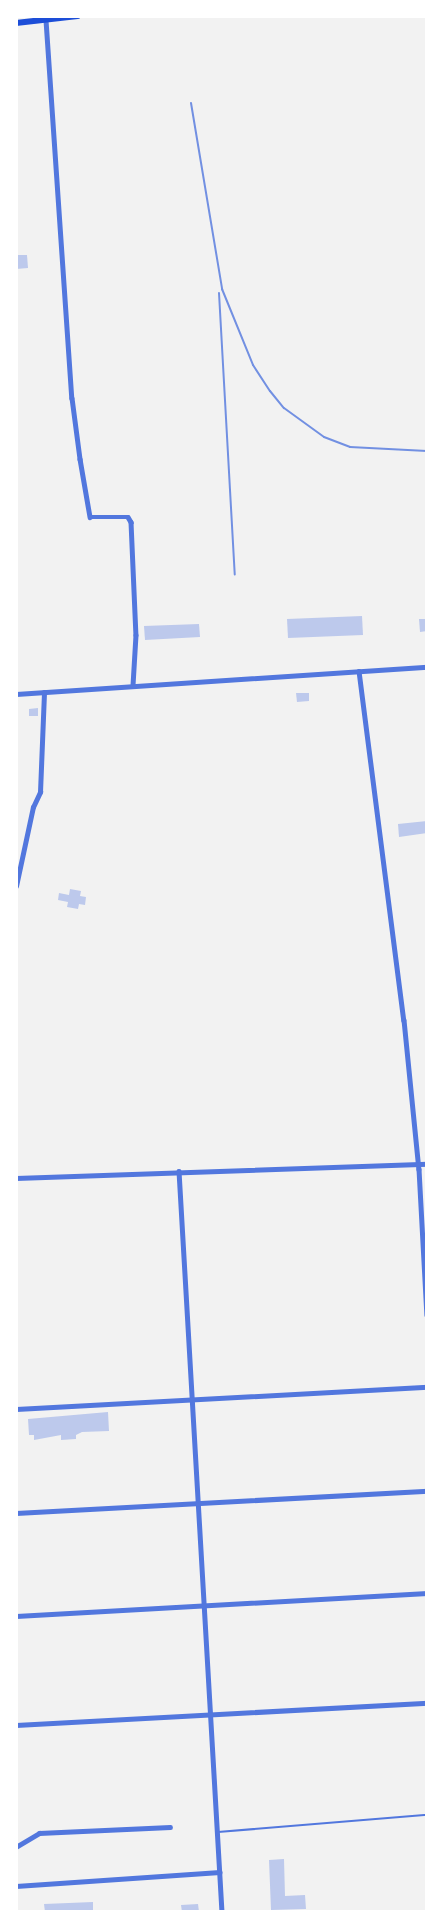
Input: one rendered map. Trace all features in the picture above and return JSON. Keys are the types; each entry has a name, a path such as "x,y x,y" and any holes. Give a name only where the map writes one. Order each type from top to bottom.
{"main road":[{"path":"16,23 78,16"}],"street":[{"path":"46,20 72,398 80,459 90,517 128,517 131,522 136,635 134,686"},
{"path":"16,694 427,667"},
{"path":"358,671 404,1020 418,1164 427,1315"},
{"path":"16,886 33,807 40,792 44,692"},
{"path":"16,1178 427,1164"},
{"path":"179,1171 222,1912"},
{"path":"16,1408 427,1387"},
{"path":"16,1512 197,1501 427,1491"},
{"path":"16,1616 427,1593"},
{"path":"16,1725 427,1703"},
{"path":"16,1848 38,1834 170,1828"},
{"path":"16,1886 220,1872"}],"lane":[{"path":"218,1832 427,1815"}],"building":[{"path":"16,255 27,255 28,268 16,269"},
{"path":"362,616 363,635 288,638 287,619"},
{"path":"419,619 427,619 427,631 420,632"},
{"path":"199,624 200,637 145,640 144,626"},
{"path":"296,693 309,693 309,701 297,702"},
{"path":"38,708 38,716 29,716 29,709"},
{"path":"427,821 427,833 399,837 398,824"},
{"path":"70,889 81,891 80,896 86,897 85,905 79,904 78,909 67,907 68,902 58,900 59,893 69,895"},
{"path":"108,1412 109,1431 82,1432 76,1435 76,1439 61,1440 61,1435 34,1440 34,1435 29,1435 28,1419"},
{"path":"284,1859 285,1896 305,1895 306,1909 271,1910 269,1860"},
{"path":"93,1902 93,1912 45,1912 44,1904"},
{"path":"198,1904 199,1912 182,1912 181,1905"}],"railway":[{"path":"191,103 222,289 253,365 270,391 284,408 324,437 350,447 427,451"},
{"path":"219,293 235,575"}]}
